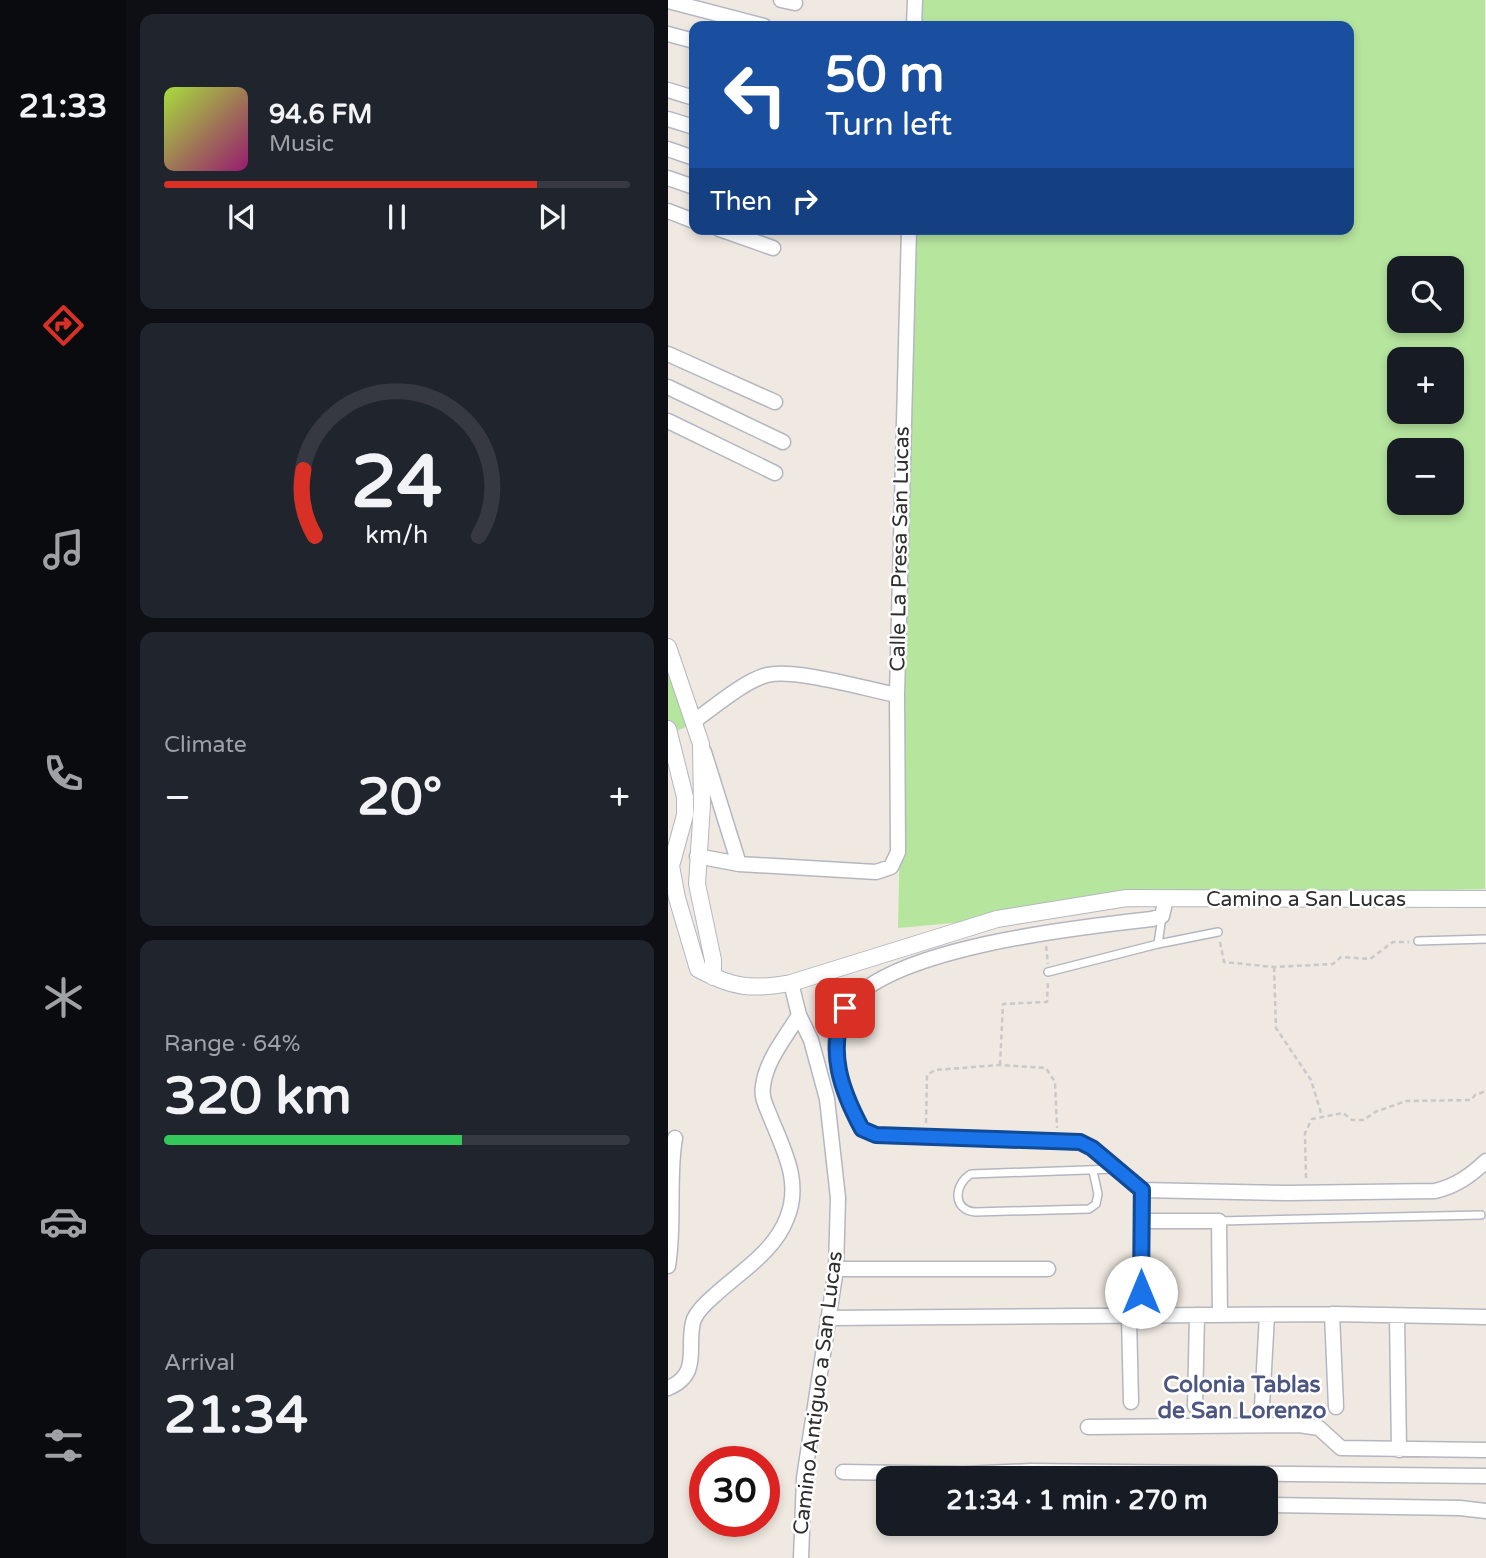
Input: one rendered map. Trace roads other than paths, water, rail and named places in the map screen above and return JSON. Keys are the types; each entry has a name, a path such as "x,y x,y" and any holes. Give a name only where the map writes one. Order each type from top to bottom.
{"street":[{"path":"914,21 915,0"},
{"path":"668,1 745,21"},
{"path":"668,34 689,40"},
{"path":"668,90 689,96"},
{"path":"668,119 689,125"},
{"path":"668,149 689,156"},
{"path":"668,178 689,185"},
{"path":"668,211 689,218"},
{"path":"736,235 773,248"},
{"name":"Calle La Presa San Lucas","path":"739,864 876,872 891,867 898,852 897,695 909,235"},
{"path":"668,354 775,402"},
{"path":"668,387 783,442"},
{"path":"668,421 775,473"},
{"path":"668,647 739,864 697,856 672,844"},
{"path":"697,732 702,804 697,884 714,977 698,969 684,922 672,897 669,868 672,844 685,815 686,797 670,737 697,732 751,682 767,675 789,673 897,695"},
{"name":"Camino a San Lucas","path":"714,977 726,984 761,989 791,984 996,919 1127,898 1485,899"},
{"path":"1166,899 1162,916 1152,919 982,944 908,967 868,986 845,1008 835,1049 843,1085 862,1129 876,1135 1080,1142 1092,1148 1142,1190 1306,1193 1435,1191 1479,1174 1485,1161"},
{"path":"684,922 703,919"},
{"name":"Camino Antiguo a San Lucas","path":"791,984 799,1015 820,1068 830,1120 838,1198 836,1269 804,1478 801,1558"},
{"path":"668,1388 684,1376 690,1364 694,1318 720,1290 767,1250 787,1218 792,1199 790,1165 762,1098 769,1063 799,1015"},
{"path":"668,1266 672,1236 670,1155 676,1138"},
{"path":"1131,1402 1142,1190"},
{"path":"1141,1221 1219,1221 1220,1315"},
{"path":"836,1269 1048,1269"},
{"path":"828,1318 1332,1314 1485,1317"},
{"path":"1332,1314 1336,1407"},
{"path":"1195,1406 1197,1315"},
{"path":"1262,1406 1267,1315"},
{"path":"1397,1316 1399,1450"},
{"path":"1088,1427 1299,1425 1318,1428 1341,1448 1485,1450"},
{"path":"842,1472 964,1474 1031,1471 1485,1476"},
{"path":"1278,1505 1460,1508 1485,1511"}],"lane":[{"path":"1158,944 1162,916"},
{"path":"1048,972 1218,932"},
{"path":"1418,942 1485,939"},
{"path":"1093,1171 1098,1194 1096,1204 1089,1209 975,1212 966,1211 960,1206 957,1189 963,1179 971,1174 1116,1169"},
{"path":"1219,1221 1481,1215"}],"district":[{"name":"Colonia Tablas de San Lorenzo","path":"1242,1398"}]}
